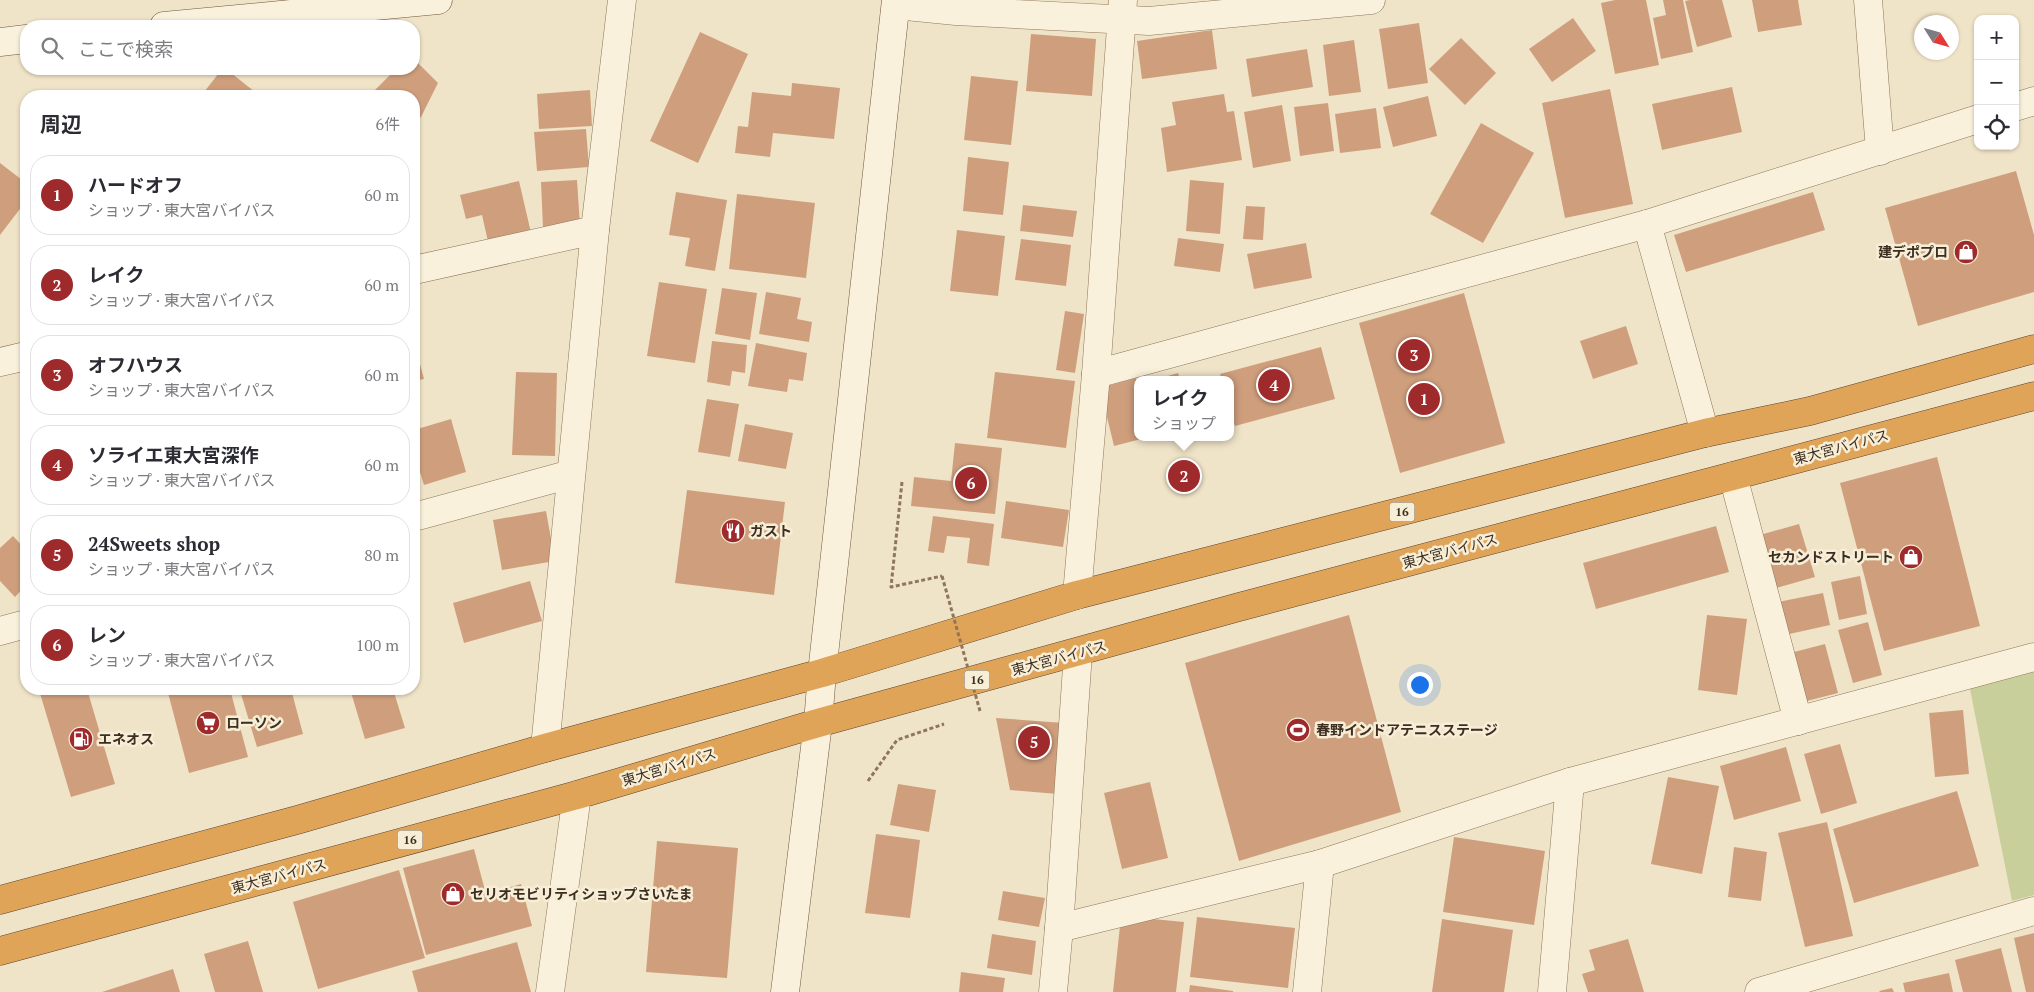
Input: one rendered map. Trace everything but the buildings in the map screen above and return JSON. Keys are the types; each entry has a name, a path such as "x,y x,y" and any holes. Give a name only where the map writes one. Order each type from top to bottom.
{"highway":[{"name":"16","path":"0,900 297,820 545,748 822,672 1077,595 1705,433 1810,411 2034,349"},
{"name":"東大宮バイパス","path":"0,951 577,795 818,723 1078,653 1239,607 2034,396"}],"street":[{"path":"227,20 438,0"},
{"path":"545,748 595,230 622,0"},
{"path":"785,992 818,723 822,672 896,3 1122,10 1149,21 1371,0"},
{"path":"1868,0 1880,151"},
{"path":"1077,595 1096,374 1122,10"},
{"path":"0,42 20,40"},
{"path":"2019,106 2034,101"},
{"path":"1096,374 1647,224 1974,120"},
{"path":"1647,224 1705,433"},
{"path":"420,269 595,230"},
{"path":"0,362 20,357"},
{"path":"420,515 571,474"},
{"path":"1733,476 1798,721"},
{"path":"0,631 20,626"},
{"path":"1053,992 1078,653"},
{"path":"1059,928 1320,864 1570,782 2034,658"},
{"path":"1552,992 1570,782"},
{"path":"550,992 577,795"},
{"path":"1307,992 1320,864"},
{"path":"1759,992 2034,911"}],"path":[{"path":"902,482 891,587 942,576 980,711 971,714"},
{"path":"868,780 897,740 952,721"}],"green space":[{"path":"2034,666 2034,895 2012,901 1969,684"}],"place":[{"name":"建デポプロ","path":"1966,252"},
{"name":"オフハウス","path":"1414,355"},
{"name":"ソライエ東大宮深作","path":"1274,385"},
{"name":"ハードオフ","path":"1424,399"},
{"name":"レイク","path":"1184,476"},
{"name":"レン","path":"971,483"},
{"name":"ガスト","path":"733,531"},
{"name":"セカンドストリート","path":"1911,557"},
{"name":"ローソン","path":"208,723"},
{"name":"春野インドアテニスステージ","path":"1298,730"},
{"name":"エネオス","path":"81,739"},
{"name":"24Sweets shop","path":"1034,742"},
{"name":"セリオモビリティショップさいたま","path":"453,894"}]}
